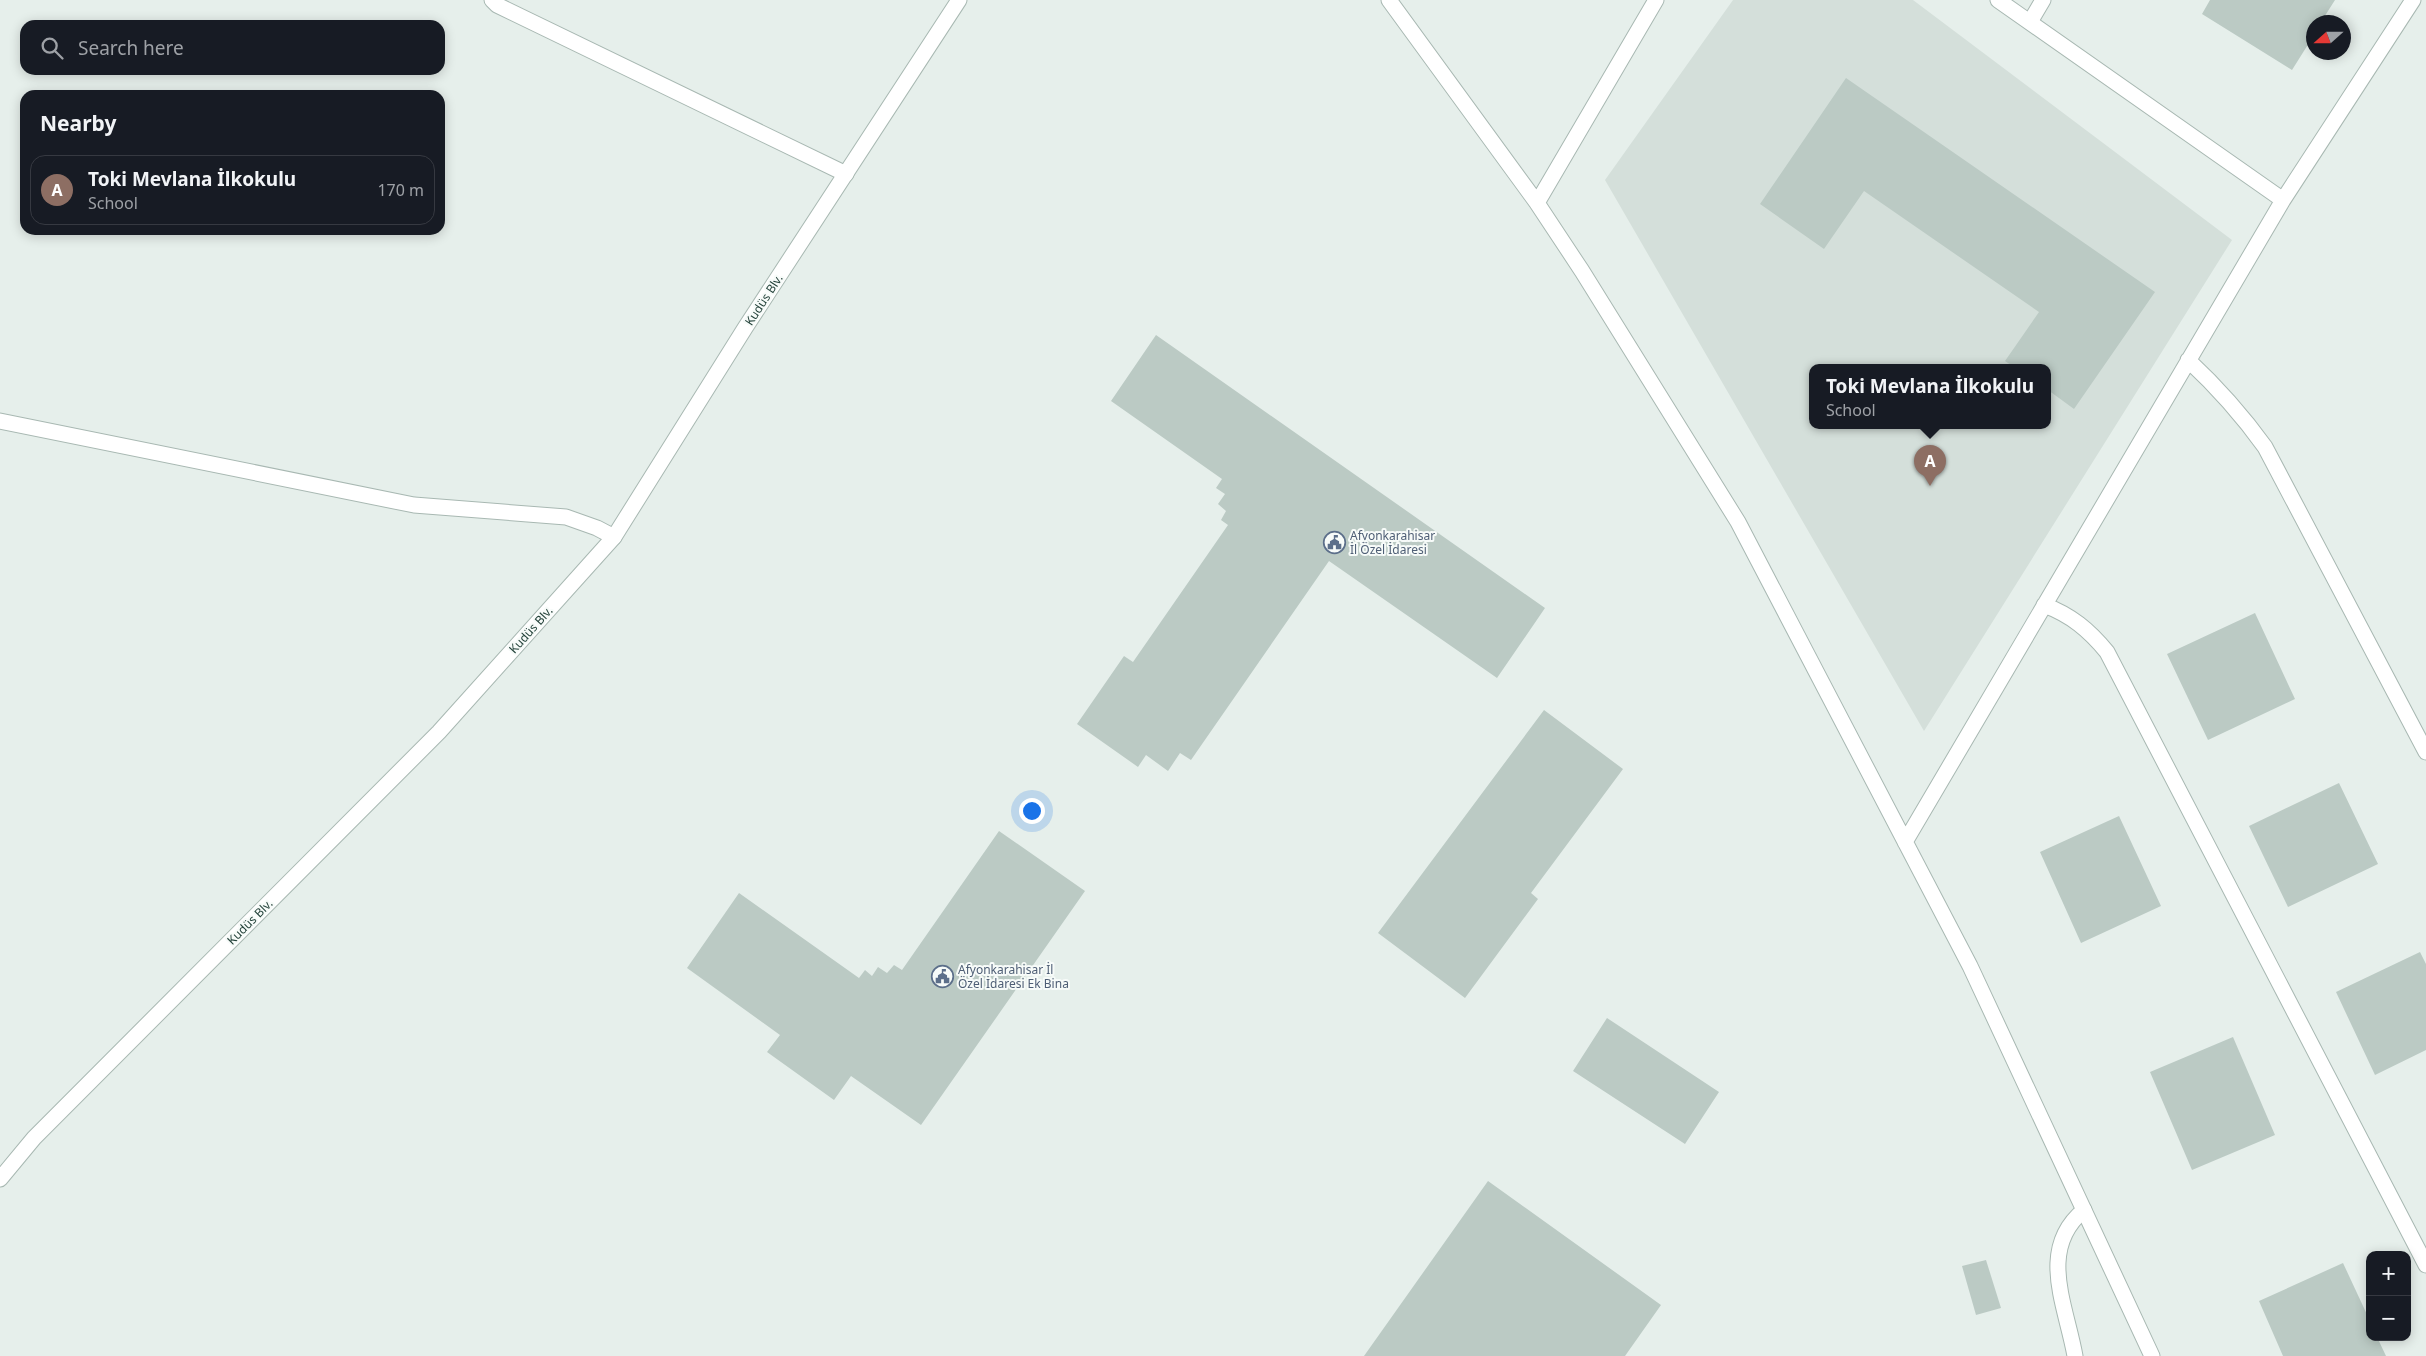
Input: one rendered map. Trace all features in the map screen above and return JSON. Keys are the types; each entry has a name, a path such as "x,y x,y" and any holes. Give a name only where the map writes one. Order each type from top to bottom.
{"street":[{"path":"492,0 497,5 846,174"},
{"name":"Kudüs Blv.","path":"0,1178 34,1138 439,732 614,537 745,328 959,0"},
{"path":"1388,0 1536,202 1582,271 1738,522 1970,966 2152,1356"},
{"path":"1536,202 1656,0"},
{"path":"1998,0 2283,200"},
{"path":"2030,22 2043,0"},
{"path":"1905,842 2283,200 2413,0"},
{"path":"2188,360 2242,414 2265,447 2426,752"},
{"path":"0,420 414,505 566,517 597,528 614,537"},
{"path":"2044,605 2077,621 2091,633 2107,652 2426,1264"},
{"path":"2075,1356 2057,1272 2057,1255 2066,1228 2084,1210"}],"shaded area":[{"path":"1733,0 1913,0 2232,240 1924,731 1605,180"}],"building":[{"path":"2210,0 2335,0 2325,15 2306,15 2306,48 2292,70 2202,14"},
{"path":"1846,78 2155,292 2074,409 2051,392 2051,364 2010,364 2005,361 2039,312 1864,191 1824,249 1760,204"},
{"name":"Afyonkarahisar İl Özel İdaresi","path":"1156,335 1545,608 1497,678 1329,561 1191,760 1180,753 1168,771 1146,755 1138,767 1077,724 1124,656 1133,662 1228,525 1221,520 1226,511 1218,504 1225,494 1216,488 1222,479 1111,401"},
{"path":"2255,613 2295,699 2208,740 2167,654"},
{"path":"1544,710 1623,769 1531,893 1538,899 1465,998 1378,933"},
{"path":"2339,783 2378,864 2288,907 2249,826"},
{"path":"2119,816 2161,906 2081,943 2040,852"},
{"name":"Afyonkarahisar İl Özel İdaresi Ek Bina","path":"999,831 1085,891 921,1125 851,1076 834,1100 767,1052 780,1035 687,968 739,893 859,978 865,970 872,976 878,967 887,973 894,965 902,970"},
{"path":"2420,952 2426,964 2426,1050 2375,1075 2336,992"},
{"path":"1607,1018 1719,1092 1685,1144 1573,1071"},
{"path":"2233,1037 2275,1135 2192,1170 2150,1072"},
{"path":"1488,1181 1661,1305 1625,1356 1364,1356"},
{"path":"1986,1260 2001,1308 1976,1315 1962,1266"},
{"path":"2343,1263 2366,1312 2366,1341 2379,1341 2386,1356 2283,1356 2259,1301"}],"place":[{"name":"Toki Mevlana İlkokulu","path":"1930,486"},
{"name":"Afyonkarahisar İl Özel İdaresi","path":"1334,543"},
{"name":"Afyonkarahisar İl Özel İdaresi Ek Bina","path":"942,977"}]}
